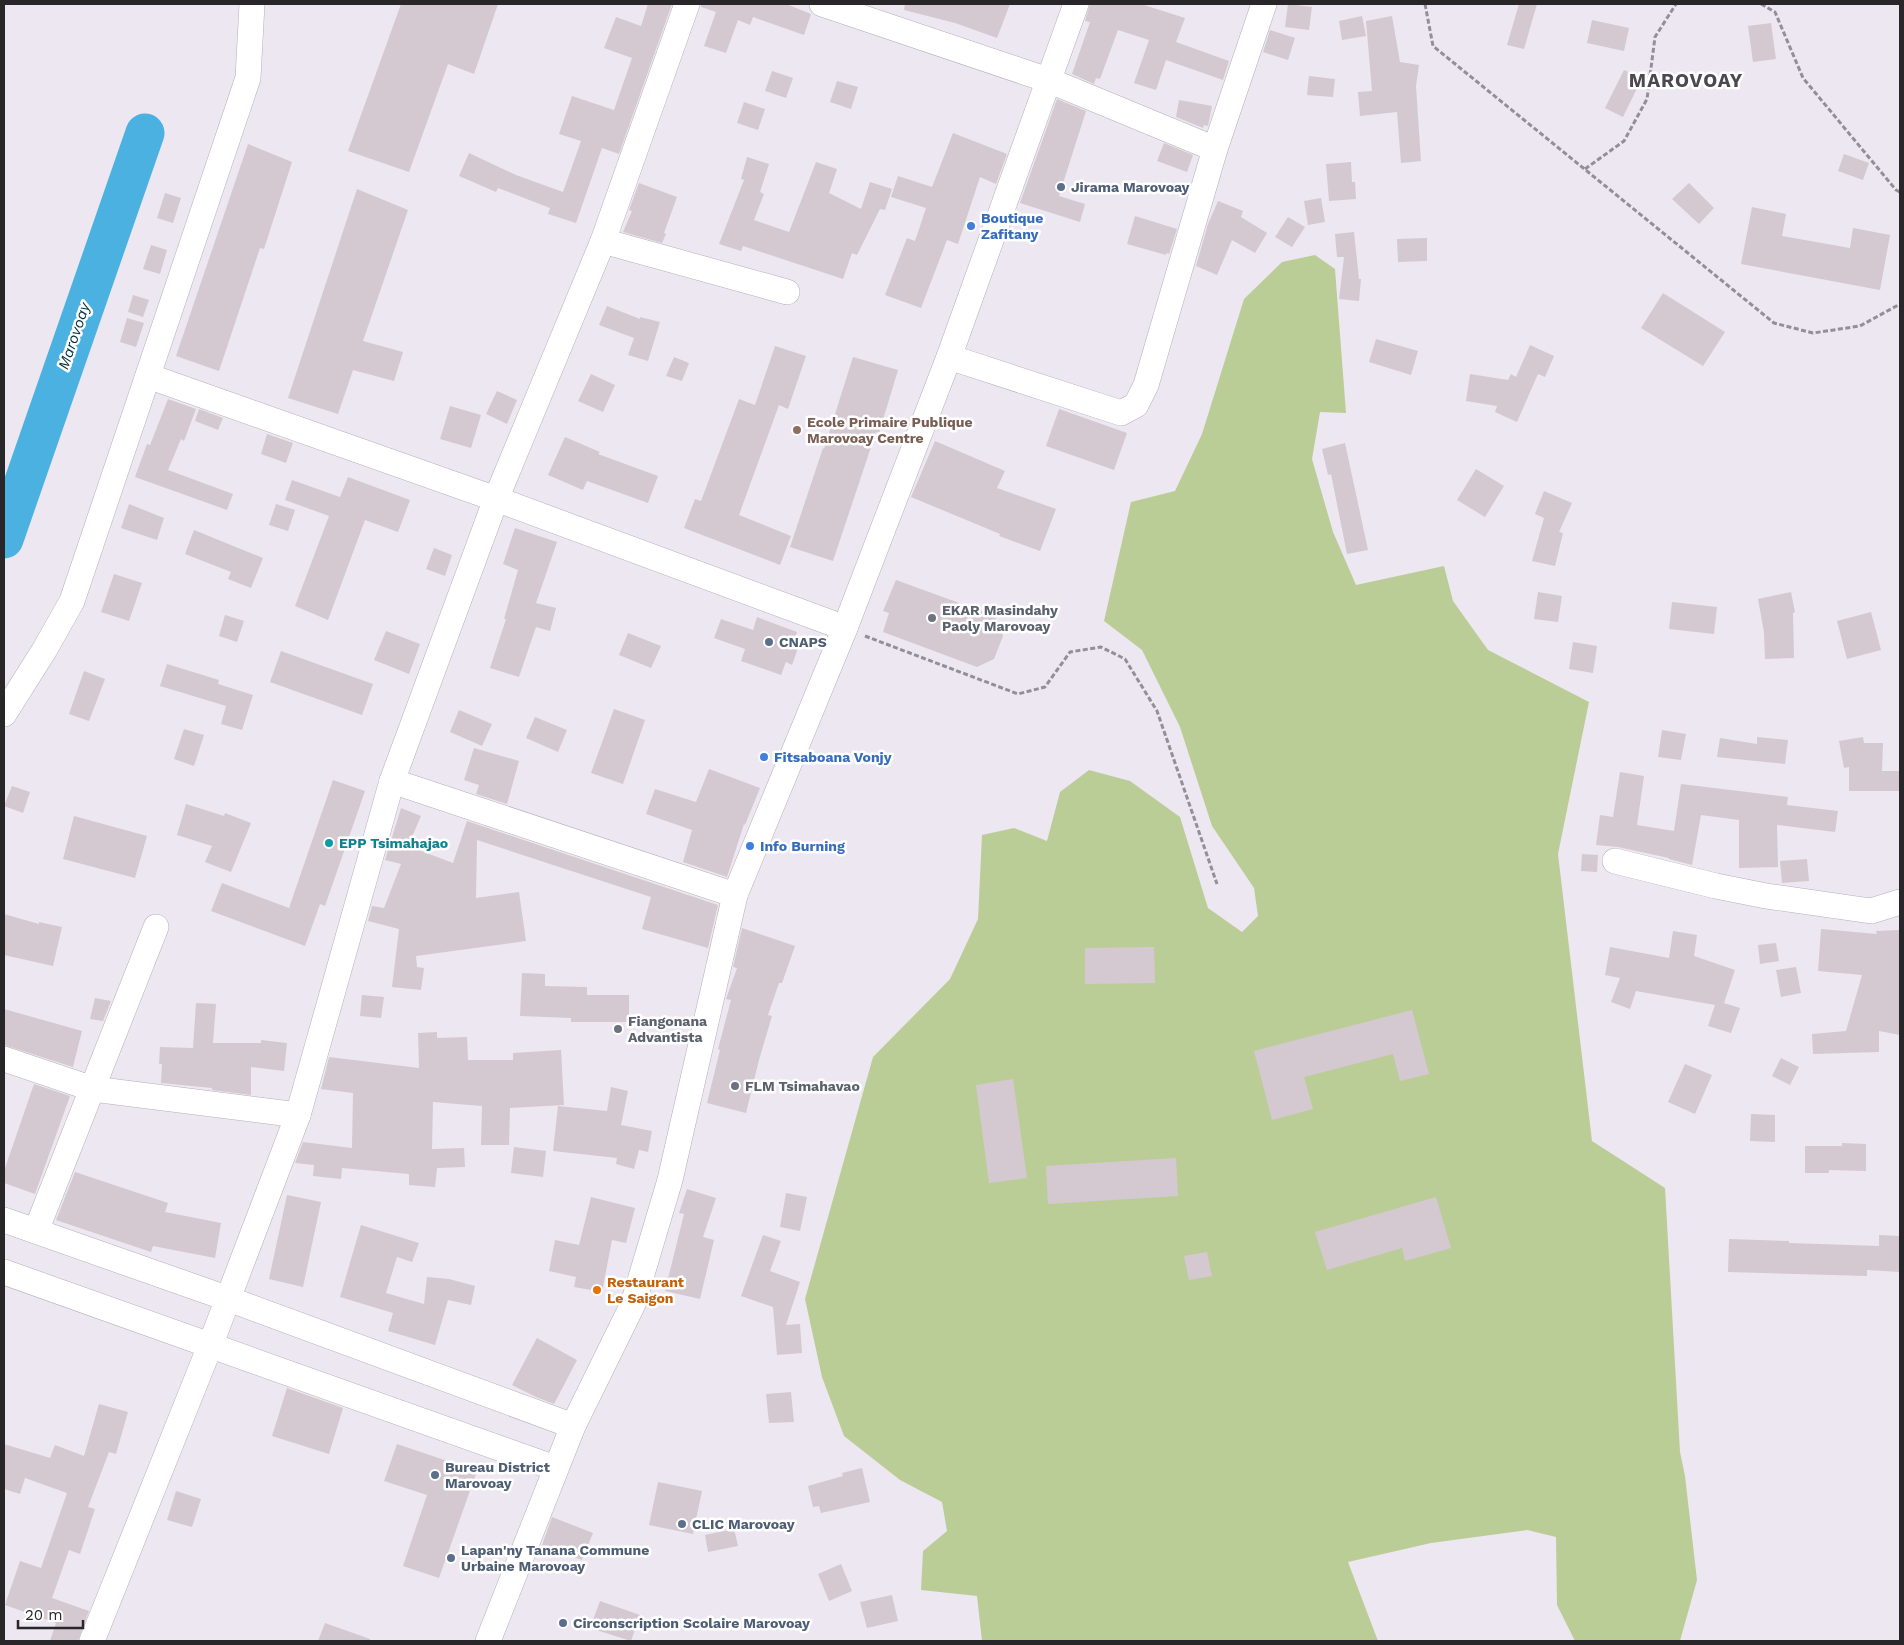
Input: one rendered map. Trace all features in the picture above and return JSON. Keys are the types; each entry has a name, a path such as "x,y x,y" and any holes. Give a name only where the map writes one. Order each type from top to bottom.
{"street":[{"path":"4,714 45,649 72,601 248,78 252,4"},
{"path":"92,1641 210,1346 226,1298 298,1115 392,781 496,499 603,241 687,4"},
{"path":"822,4 1048,80 1215,149"},
{"path":"488,1641 573,1426 633,1304 670,1180 735,895 845,628 949,357 1076,4"},
{"path":"949,357 1121,413 1136,405 1146,385 1215,149 1264,4"},
{"path":"603,241 787,292"},
{"path":"148,376 496,499 845,628"},
{"path":"392,781 735,895"},
{"path":"1616,861 1716,886 1766,896 1871,910 1900,902"},
{"path":"36,1232 156,927"},
{"path":"4,1059 93,1089 298,1115"},
{"path":"4,1220 226,1298 573,1426"},
{"path":"4,1272 555,1468"}],"path":[{"path":"1425,4 1433,46 1774,323 1813,332 1860,326 1900,304"},
{"path":"1585,169 1624,141 1648,99 1655,37 1676,4"},
{"path":"1761,4 1776,12 1803,78 1896,190 1900,192"},
{"path":"845,628 1018,694 1045,687 1070,652 1102,647 1125,659 1157,711 1217,884"}],"green space":[{"path":"1315,255 1335,269 1346,413 1320,412 1312,459 1333,532 1356,585 1444,566 1453,601 1488,650 1589,702 1558,854 1592,1141 1665,1188 1680,1452 1685,1476 1697,1580 1680,1641 1575,1641 1557,1605 1556,1537 1527,1530 1431,1543 1348,1562 1378,1641 982,1641 977,1596 921,1590 923,1551 947,1531 942,1502 900,1480 844,1436 822,1377 805,1299 873,1057 950,979 978,919 982,835 1014,828 1047,841 1060,792 1089,770 1130,781 1180,817 1208,908 1242,932 1258,916 1254,888 1212,826 1180,727 1142,650 1104,621 1131,502 1175,491 1202,434 1244,299 1282,262"}],"building":[{"path":"401,4 498,4 474,74 448,64 409,172 348,151"},
{"path":"648,4 672,4 619,154 602,148 576,223 548,214 550,208 498,188 496,192 459,176 469,153 516,175 563,192 581,141 559,134 572,96 614,110 632,58 604,48 616,17 641,26"},
{"path":"701,4 786,4 811,14 804,35 753,17 750,25 738,20 726,53 704,46 716,12 701,7"},
{"path":"905,4 1010,4 997,38 955,23 904,10"},
{"path":"1090,4 1141,4 1185,18 1176,42 1229,61 1223,80 1166,60 1156,90 1134,83 1149,40 1118,30 1100,79 1096,78 1094,84 1072,74 1090,22 1085,21"},
{"path":"1288,4 1312,7 1309,30 1285,27"},
{"path":"1519,4 1537,4 1524,49 1507,45"},
{"path":"1362,16 1366,36 1342,40 1339,21"},
{"path":"1392,16 1400,62 1419,65 1416,86 1421,161 1401,163 1397,112 1360,116 1358,92 1372,91 1366,21"},
{"path":"1592,20 1629,28 1624,51 1587,43"},
{"path":"1771,23 1776,59 1753,62 1748,26"},
{"path":"1270,30 1295,38 1288,60 1263,52"},
{"path":"1624,70 1642,78 1623,117 1605,108"},
{"path":"772,71 793,78 786,98 765,91"},
{"path":"1309,76 1335,79 1333,97 1307,95"},
{"path":"837,81 858,87 851,109 830,102"},
{"path":"1057,99 1086,111 1059,196 1085,204 1080,222 1020,203"},
{"path":"1179,100 1212,106 1208,126 1204,125 1203,128 1176,117"},
{"path":"744,102 765,109 758,130 737,123"},
{"path":"953,133 1007,154 996,184 980,177 958,244 947,240 921,308 885,295 907,238 915,241 926,208 891,197 898,176 932,187"},
{"path":"1164,143 1193,155 1187,172 1157,161"},
{"path":"248,144 292,162 264,249 260,248 219,371 176,356"},
{"path":"1844,154 1869,163 1863,180 1838,171"},
{"path":"747,157 769,164 760,192 764,194 754,220 789,232 816,162 837,169 829,193 861,209 870,182 892,189 885,210 880,209 857,255 852,253 843,279 743,246 741,251 719,244 744,180 741,179"},
{"path":"1351,162 1352,182 1355,182 1356,199 1329,201 1326,164"},
{"path":"639,183 677,197 662,243 623,232 632,211 629,210"},
{"path":"1689,183 1714,208 1699,224 1672,199"},
{"path":"357,189 408,210 363,341 403,352 394,381 353,370 338,414 288,398"},
{"path":"165,193 181,198 173,223 157,218"},
{"path":"1321,198 1325,222 1308,225 1304,201"},
{"path":"1218,201 1243,211 1241,217 1267,233 1255,253 1232,240 1217,275 1196,266 1208,224"},
{"path":"1752,207 1786,214 1782,236 1850,248 1853,228 1890,235 1880,290 1741,264"},
{"path":"1135,216 1177,229 1169,254 1166,253 1166,255 1127,244"},
{"path":"1288,217 1305,227 1292,247 1275,237"},
{"path":"1354,232 1359,279 1361,279 1359,301 1339,299 1344,257 1337,257 1335,234"},
{"path":"1427,238 1427,261 1398,262 1397,239"},
{"path":"151,245 167,250 160,274 143,269"},
{"path":"1663,293 1725,332 1703,366 1641,328"},
{"path":"133,295 149,300 143,317 128,312"},
{"path":"607,306 640,319 640,317 660,322 648,361 628,355 634,338 599,325"},
{"path":"127,318 144,323 136,347 120,342"},
{"path":"1376,339 1418,351 1411,375 1369,362"},
{"path":"1530,345 1554,356 1545,377 1538,374 1517,422 1495,412 1497,406 1466,401 1470,374 1508,380 1511,374 1516,377"},
{"path":"775,346 806,356 788,409 779,405 739,515 791,536 780,565 684,528 695,499 701,501 739,399 755,405"},
{"path":"674,357 689,363 682,381 666,376"},
{"path":"853,357 898,370 879,433 876,432 833,561 790,547"},
{"path":"591,374 615,385 603,412 578,401"},
{"path":"497,391 517,400 507,424 486,414"},
{"path":"168,399 196,409 184,441 181,439 168,470 233,494 227,510 135,477 147,444 150,445"},
{"path":"450,406 481,415 471,448 440,439"},
{"path":"199,409 223,418 218,430 195,421"},
{"path":"1059,409 1127,433 1114,470 1046,446"},
{"path":"267,434 293,443 286,463 261,454"},
{"path":"565,437 600,452 598,454 658,476 648,503 587,481 583,490 548,475"},
{"path":"935,441 1005,471 997,488 1056,509 1040,551 999,536 1000,534 911,497"},
{"path":"1345,443 1368,550 1347,554 1331,474 1328,475 1322,449"},
{"path":"1476,469 1504,486 1485,517 1457,500"},
{"path":"348,477 410,500 398,532 365,520 328,620 295,606 329,516 285,500 292,480 340,497"},
{"path":"1544,491 1572,503 1559,532 1563,533 1555,566 1532,561 1544,518 1535,514"},
{"path":"129,504 164,518 157,540 121,528"},
{"path":"276,504 295,510 288,531 269,525"},
{"path":"515,528 557,542 536,603 556,608 550,631 536,627 519,677 490,668 506,619 504,619 518,570 503,564"},
{"path":"194,530 263,558 251,588 228,579 231,572 185,554"},
{"path":"434,548 452,555 445,576 426,569"},
{"path":"114,574 142,583 129,621 101,612"},
{"path":"896,580 995,616 1003,636 994,659 977,667 883,632 889,613 883,611"},
{"path":"1538,592 1562,596 1558,622 1534,619"},
{"path":"1791,592 1795,612 1793,613 1794,658 1765,659 1764,632 1758,599"},
{"path":"1672,602 1717,607 1714,634 1669,629"},
{"path":"1871,612 1881,650 1847,659 1837,621"},
{"path":"225,615 244,621 237,642 219,636"},
{"path":"757,617 797,632 792,646 798,648 792,665 786,662 781,675 741,661 745,649 714,638 721,619 753,630"},
{"path":"386,631 420,644 409,674 374,660"},
{"path":"628,633 661,646 651,668 619,655"},
{"path":"1573,642 1597,646 1593,673 1569,669"},
{"path":"281,651 373,684 362,715 270,682"},
{"path":"167,664 219,680 218,684 253,695 242,730 221,724 226,706 160,686"},
{"path":"84,671 105,679 89,721 69,714"},
{"path":"614,709 645,720 623,784 591,773"},
{"path":"459,710 492,724 482,746 450,732"},
{"path":"535,717 567,730 558,752 526,738"},
{"path":"184,729 204,735 194,766 174,759"},
{"path":"1662,730 1686,734 1681,760 1658,757"},
{"path":"1757,737 1788,740 1785,764 1717,757 1720,738 1757,744"},
{"path":"1863,737 1864,743 1883,743 1882,771 1900,771 1900,791 1849,791 1849,767 1844,768 1839,741"},
{"path":"474,748 519,761 507,804 476,794 479,785 464,780"},
{"path":"709,769 760,788 744,824 727,877 683,862 692,830 646,814 655,789 696,802"},
{"path":"1620,772 1644,776 1637,825 1674,831 1681,784 1788,797 1787,805 1838,811 1835,832 1777,825 1778,867 1739,868 1739,820 1701,815 1692,865 1618,847 1596,845 1600,815 1613,817"},
{"path":"333,780 365,791 325,906 320,904 305,946 211,911 222,883 289,908"},
{"path":"12,786 30,792 23,813 4,806"},
{"path":"186,804 224,816 225,813 251,823 231,872 205,862 212,846 177,835"},
{"path":"401,808 421,816 408,846 453,863 467,821 718,905 708,948 642,929 651,897 477,840 476,898 519,892 526,941 416,956 417,967 424,968 421,990 392,987 399,929 368,921 372,906 384,908 401,864 385,860"},
{"path":"74,816 147,836 135,878 63,859"},
{"path":"1582,854 1598,855 1597,872 1581,871"},
{"path":"1807,859 1809,881 1782,883 1780,861"},
{"path":"4,914 39,924 39,922 62,927 53,966 4,955"},
{"path":"742,928 795,946 768,1015 772,1016 746,1113 707,1103 720,1050 718,1049 731,1000 726,999 737,968 733,967"},
{"path":"1821,929 1877,934 1876,931 1900,930 1900,1035 1879,1031 1879,1052 1813,1054 1812,1034 1846,1031 1862,975 1818,971"},
{"path":"1673,931 1697,935 1694,956 1735,970 1724,1003 1740,1008 1731,1033 1708,1026 1715,1005 1636,991 1630,1009 1611,1002 1620,978 1605,975 1610,947 1669,958"},
{"path":"1776,943 1779,961 1760,964 1758,945"},
{"path":"1154,947 1155,983 1085,984 1085,948"},
{"path":"1796,967 1801,993 1781,997 1776,970"},
{"path":"522,973 545,974 545,986 587,987 587,995 629,995 629,1022 571,1022 571,1018 520,1016"},
{"path":"362,995 384,997 381,1018 360,1016"},
{"path":"95,998 111,1001 103,1021 90,1019"},
{"path":"196,1003 216,1004 213,1043 261,1043 261,1040 287,1043 284,1071 251,1067 251,1095 212,1090 212,1088 161,1083 162,1064 159,1064 160,1047 193,1048"},
{"path":"4,1009 82,1031 73,1067 4,1045"},
{"path":"1412,1010 1429,1074 1400,1081 1393,1054 1304,1077 1313,1109 1272,1120 1254,1051"},
{"path":"437,1032 437,1038 467,1037 468,1060 513,1060 513,1053 561,1050 564,1105 510,1108 509,1145 481,1145 482,1106 433,1102 432,1149 464,1148 465,1167 437,1168 435,1187 409,1185 409,1174 342,1168 341,1179 313,1176 314,1165 295,1163 303,1142 352,1148 353,1093 321,1089 329,1057 419,1068 418,1033"},
{"path":"1781,1058 1799,1067 1790,1085 1772,1076"},
{"path":"1685,1064 1712,1075 1695,1114 1668,1102"},
{"path":"1013,1079 1027,1178 989,1183 976,1085"},
{"path":"34,1084 70,1096 35,1194 4,1183 4,1171"},
{"path":"611,1087 628,1091 621,1125 652,1131 648,1152 639,1150 634,1169 616,1164 617,1158 553,1151 558,1106 607,1111"},
{"path":"1751,1114 1775,1115 1775,1142 1750,1141"},
{"path":"1842,1143 1866,1144 1866,1171 1829,1170 1829,1173 1805,1173 1805,1146 1842,1146"},
{"path":"514,1147 546,1151 543,1177 511,1173"},
{"path":"1176,1158 1178,1196 1048,1204 1046,1166"},
{"path":"75,1172 168,1203 165,1212 221,1223 215,1258 153,1246 151,1252 56,1220"},
{"path":"687,1189 716,1198 703,1237 714,1240 700,1299 665,1291 684,1214 679,1213"},
{"path":"786,1193 807,1197 800,1231 780,1227"},
{"path":"287,1195 321,1202 303,1287 269,1279"},
{"path":"591,1197 635,1208 626,1243 612,1240 602,1292 574,1287 576,1277 549,1271 555,1240 579,1245"},
{"path":"1436,1197 1451,1248 1405,1261 1402,1248 1327,1270 1315,1232"},
{"path":"361,1225 419,1243 412,1262 397,1257 386,1293 424,1304 427,1277 449,1279 475,1286 471,1305 448,1300 435,1345 388,1331 393,1313 340,1297"},
{"path":"763,1235 781,1241 770,1271 800,1282 786,1325 800,1324 802,1353 777,1355 773,1307 741,1296"},
{"path":"1879,1235 1900,1236 1900,1272 1867,1270 1867,1276 1728,1272 1729,1239 1879,1246"},
{"path":"1207,1252 1212,1276 1189,1280 1184,1256"},
{"path":"537,1338 577,1360 554,1404 512,1385"},
{"path":"287,1388 343,1408 329,1454 272,1436"},
{"path":"791,1392 794,1422 769,1423 766,1394"},
{"path":"99,1404 128,1412 116,1454 109,1452 88,1507 95,1509 80,1554 69,1550 52,1598 89,1611 78,1641 50,1641 56,1623 5,1605 20,1561 41,1568 67,1493 25,1478 20,1494 4,1489 4,1444 50,1458 55,1445 84,1456"},
{"path":"397,1444 477,1471 439,1578 403,1566 427,1495 384,1481"},
{"path":"862,1468 870,1502 821,1513 819,1506 813,1507 808,1486 843,1476 842,1473"},
{"path":"658,1482 702,1491 693,1534 649,1525"},
{"path":"176,1491 201,1499 192,1527 167,1520"},
{"path":"552,1517 593,1533 582,1560 542,1545"},
{"path":"734,1529 738,1546 708,1552 705,1535"},
{"path":"841,1564 852,1591 829,1601 818,1574"},
{"path":"892,1595 898,1621 867,1628 860,1602"},
{"path":"600,1601 640,1615 631,1641 590,1628"},
{"path":"325,1623 370,1639 370,1641 318,1641"}],"waterway":[{"name":"Marovoay","path":"4,539 145,133"}],"place":[{"name":"Jirama Marovoay","path":"1061,187"},
{"name":"Boutique Zafitany","path":"971,226"},
{"name":"Ecole Primaire Publique Marovoay Centre","path":"797,430"},
{"name":"EKAR Masindahy Paoly Marovoay","path":"932,618"},
{"name":"CNAPS","path":"769,642"},
{"name":"Fitsaboana Vonjy","path":"764,757"},
{"name":"EPP Tsimahajao","path":"329,843"},
{"name":"Info Burning","path":"750,846"},
{"name":"Fiangonana Advantista","path":"618,1029"},
{"name":"FLM Tsimahavao","path":"735,1086"},
{"name":"Restaurant Le Saigon","path":"597,1290"},
{"name":"Bureau District Marovoay","path":"435,1475"},
{"name":"CLIC Marovoay","path":"682,1524"},
{"name":"Lapan'ny Tanana Commune Urbaine Marovoay","path":"451,1558"},
{"name":"Circonscription Scolaire Marovoay","path":"563,1623"}],"district":[{"name":"MAROVOAY","path":"1686,80"}]}
